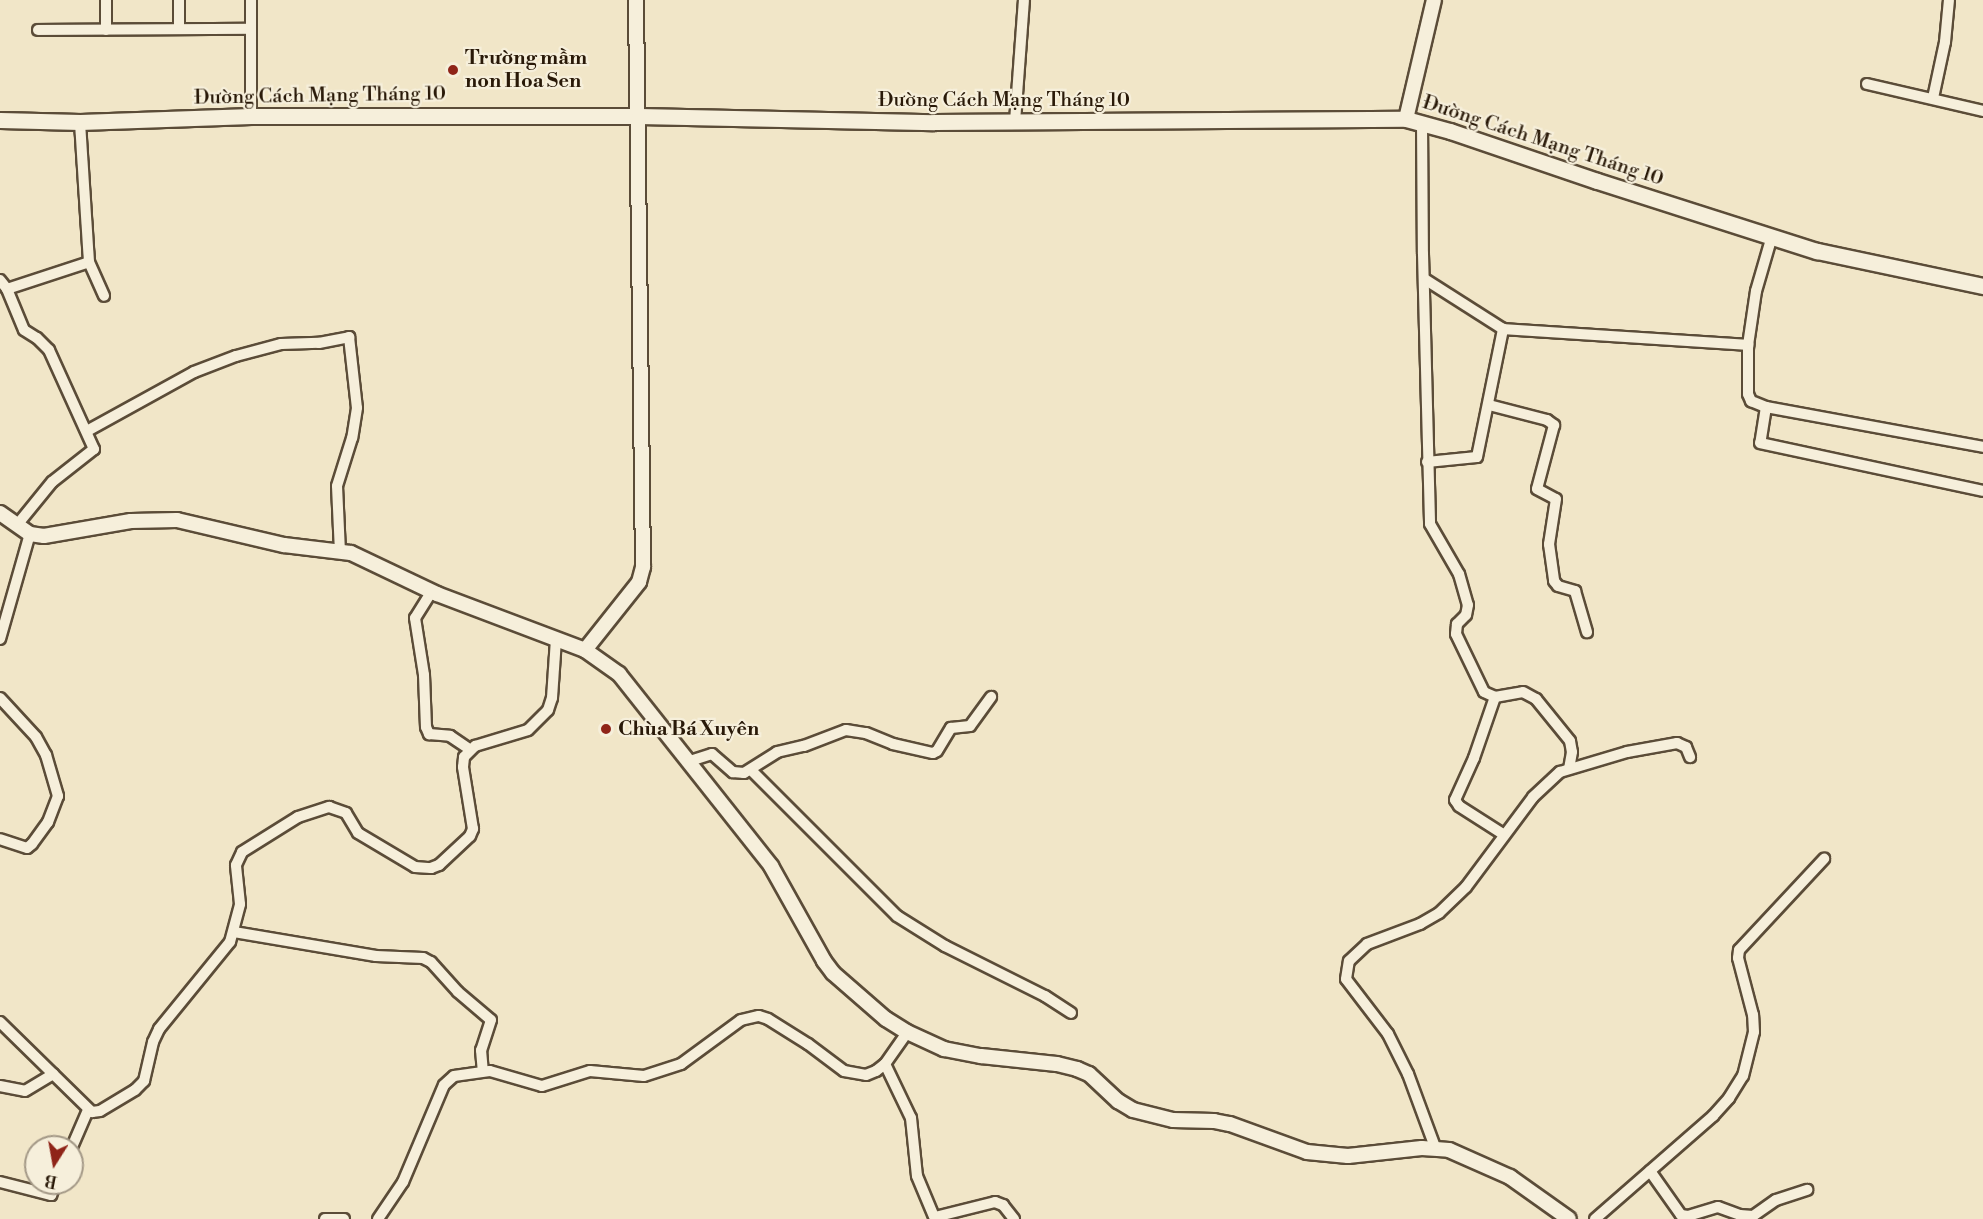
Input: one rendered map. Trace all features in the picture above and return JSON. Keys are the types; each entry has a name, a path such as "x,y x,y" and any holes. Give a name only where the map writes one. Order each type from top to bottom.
{"main road":[{"name":"Đường Cách Mạng Tháng 10","path":"0,120 80,122 251,116 639,116 1015,122 1406,119 1422,122 1845,258 1983,286"}],"street":[{"path":"106,0 106,30"},
{"path":"179,0 179,29"},
{"path":"251,0 251,116"},
{"path":"585,650 639,582 643,567 636,0"},
{"path":"1015,122 1024,0"},
{"path":"1406,119 1434,0"},
{"path":"1933,98 1945,42 1949,0"},
{"path":"38,30 251,29"},
{"path":"1867,84 1983,111"},
{"path":"80,122 89,261 104,296"},
{"path":"1422,122 1430,524 1456,568 1468,605 1466,615 1457,624 1456,634 1484,692 1495,697 1517,692 1536,699 1570,741 1572,752 1569,769"},
{"path":"1772,236 1756,291 1748,345 1749,398 1766,407 1983,447"},
{"path":"7,290 89,261"},
{"path":"0,280 7,290 24,330 37,338 49,350 93,446 92,453 52,482 17,525"},
{"path":"1425,280 1503,329 1748,345"},
{"path":"1427,462 1477,457 1503,329"},
{"path":"87,430 194,372 236,357 281,344 319,343 349,337 357,408 352,438 337,486 340,551"},
{"path":"1489,405 1547,420 1554,425 1537,489 1556,499 1549,544 1554,581 1558,586 1575,591 1587,632"},
{"path":"1766,407 1760,444 1983,491"},
{"path":"0,513 30,534 44,536 131,521 177,520 285,545 340,551 392,570 432,591 585,650 619,674 771,866 833,973 886,1019 907,1032 944,1049 981,1056 1057,1064 1077,1069 1089,1074 1118,1101 1133,1110 1173,1120 1214,1121 1230,1124 1307,1152 1348,1156 1435,1148 1466,1156 1509,1177 1569,1219"},
{"path":"0,639 30,534"},
{"path":"432,591 415,618 424,675 426,727 429,734 450,736 469,749"},
{"path":"0,1022 88,1110 100,1111 142,1085 159,1029 225,950 234,932 240,895 238,858 242,852 298,817 322,808 342,810 358,833 415,867 432,868 439,865 470,836 473,829 463,767 464,757 469,749 521,733 548,710 552,698 556,639"},
{"path":"690,761 712,754 738,774 751,770 777,752 804,746 846,730 866,733 893,744 935,752 951,728 970,726 991,697"},
{"path":"1495,697 1474,758 1455,800 1459,806 1503,834"},
{"path":"0,698 36,737 46,755 58,796 48,822 27,848 0,839"},
{"path":"1435,1148 1408,1074 1394,1045 1383,1026 1346,979 1346,967 1354,954 1367,944 1430,920 1439,913 1466,887 1503,834 1538,791 1557,774 1627,752 1677,743 1686,747 1690,757"},
{"path":"751,770 829,851 897,916 945,946 1045,996 1071,1013"},
{"path":"1595,1219 1713,1116 1729,1098 1743,1076 1751,1052 1754,1015 1738,958 1739,950 1824,859"},
{"path":"234,932 376,956 423,958 431,962 458,992 490,1020 481,1050 483,1071"},
{"path":"378,1219 406,1176 444,1085 454,1076 483,1071 542,1086 590,1071 644,1076 681,1064 741,1020 759,1016 768,1019 844,1071 854,1075 876,1071 885,1064 907,1032"},
{"path":"885,1064 914,1128 917,1176 935,1218 994,1202 1003,1206 1014,1219"},
{"path":"0,1086 25,1091 53,1074"},
{"path":"77,1135 88,1110"},
{"path":"1650,1171 1681,1215 1688,1216 1718,1208 1740,1215 1753,1216 1776,1200 1807,1190"},
{"path":"0,1182 24,1188"},
{"path":"325,1219 344,1219"}],"place":[{"name":"Trường mầm non Hoa Sen","path":"453,70"},
{"name":"Chùa Bá Xuyên","path":"606,729"}]}
